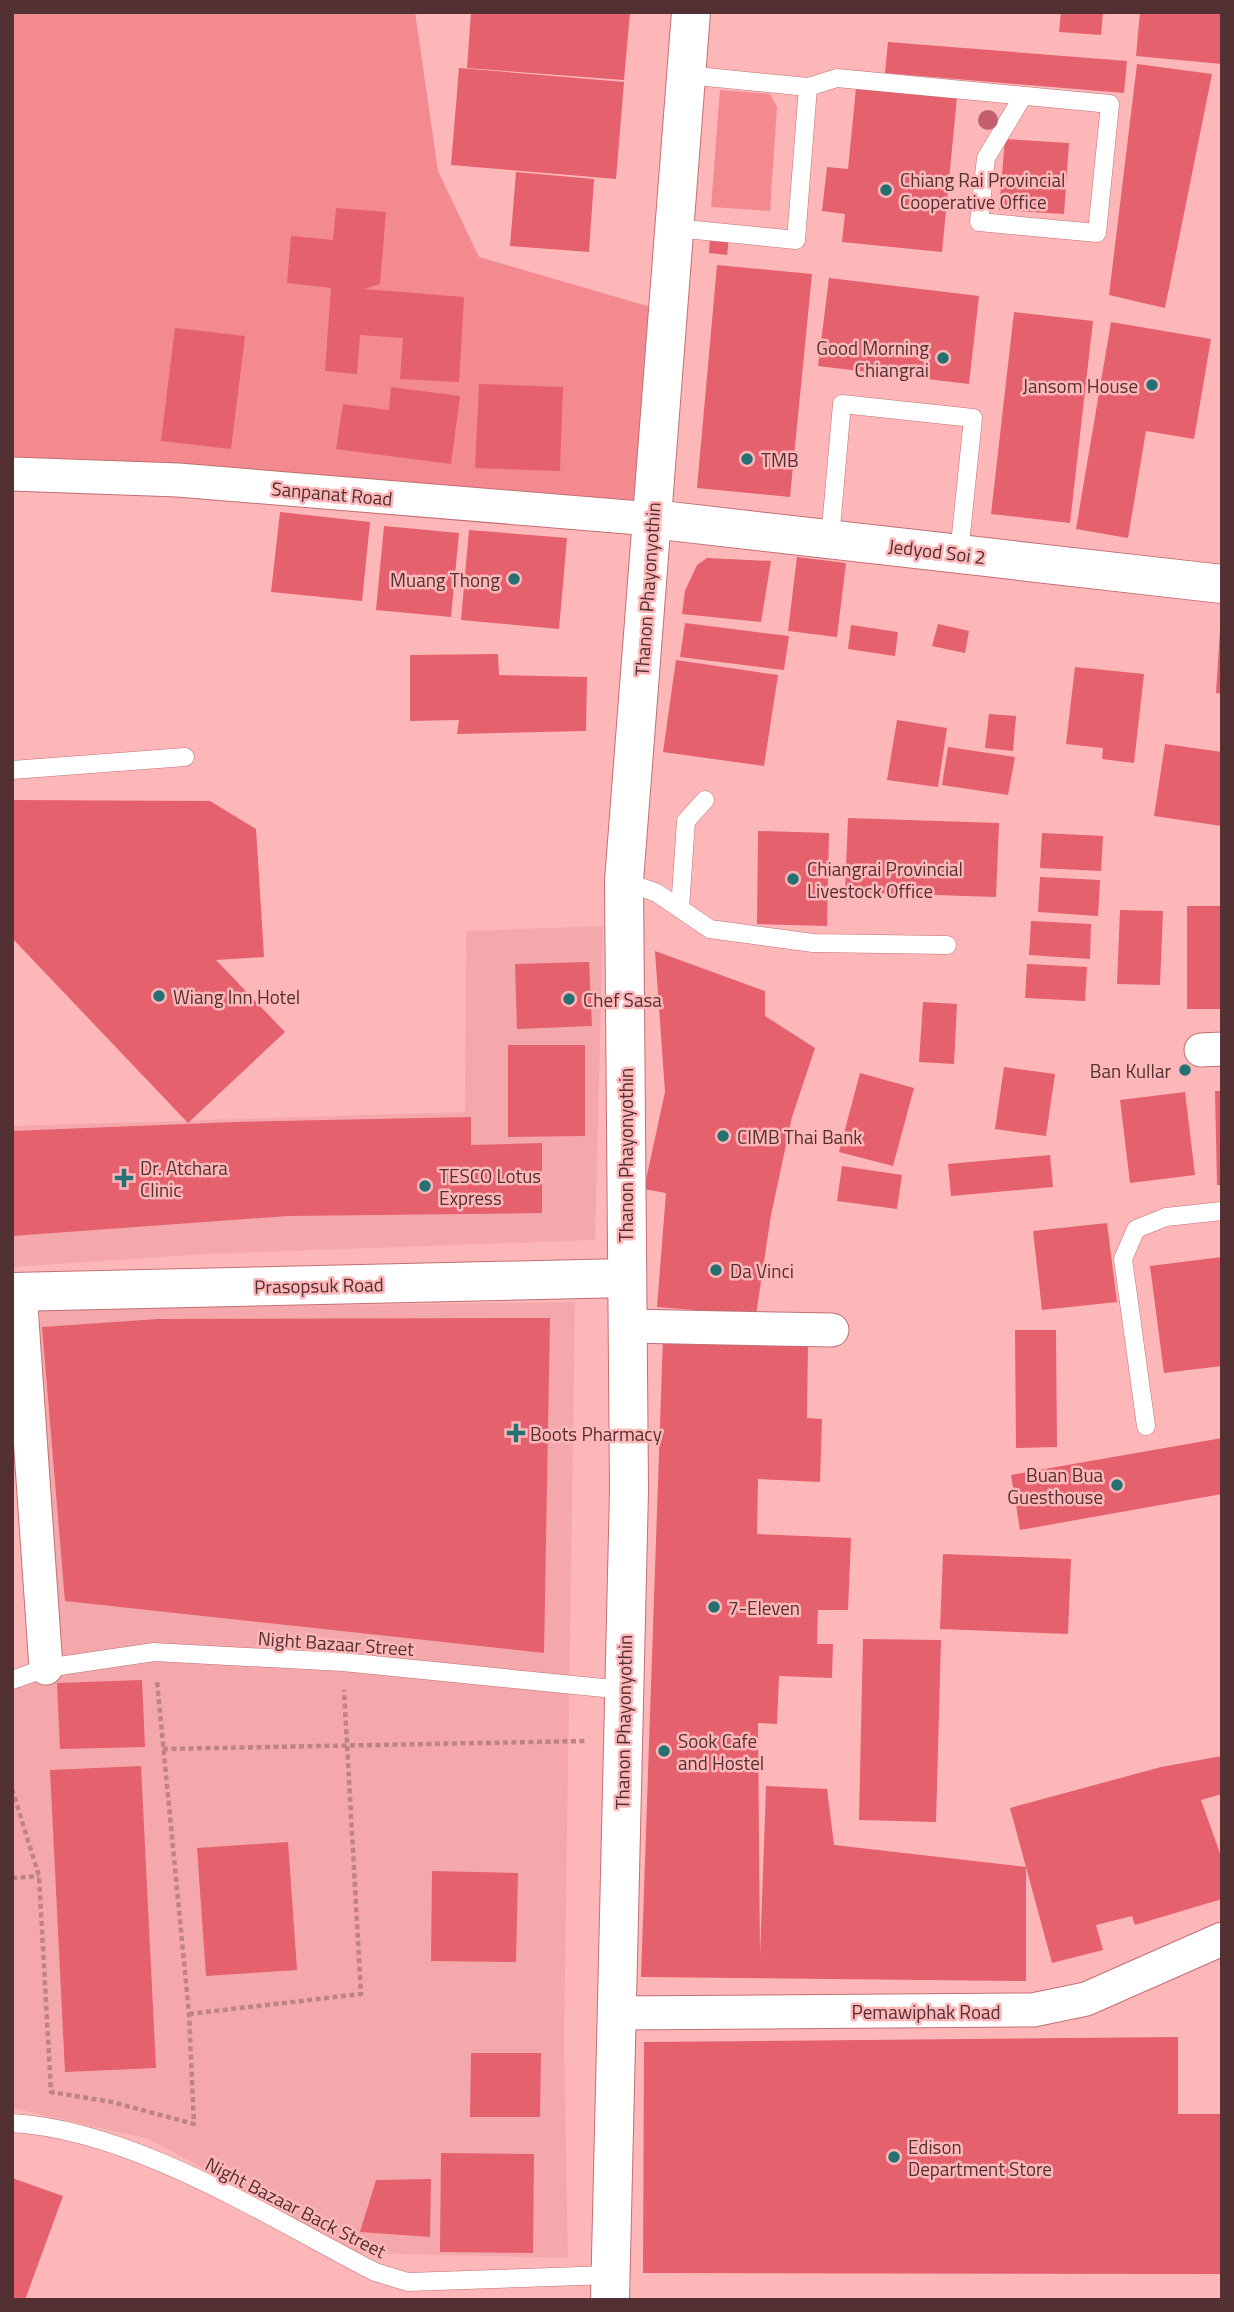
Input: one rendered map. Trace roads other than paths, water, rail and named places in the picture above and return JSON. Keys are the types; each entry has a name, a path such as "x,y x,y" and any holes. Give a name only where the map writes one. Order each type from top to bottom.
{"main road":[{"name":"Thanon Phayonyothin","path":"610,2287 629,1490 625,1278 624,881 691,12"},
{"name":"Jedyod Soi 2","path":"652,519 1222,584"},
{"name":"Prasopsuk Road","path":"16,1291 625,1278"}],"street":[{"name":"Sanpanat Road","path":"12,474 178,480 652,519"},
{"path":"16,1291 19,1362 46,1668"},
{"path":"626,1326 832,1330"},
{"name":"Pemawiphak Road","path":"616,2013 1033,2010 1086,1999 1222,1939"}],"lane":[{"path":"686,75 808,87 837,78 1110,104 1097,233 979,222 986,158 1023,96"},
{"path":"674,228 796,240 808,87"},
{"path":"830,539 842,404 973,418 959,554"},
{"path":"12,770 185,757"},
{"path":"680,909 686,821 705,800"},
{"path":"624,881 657,893 710,929 813,943 947,945"},
{"path":"1146,1426 1123,1259 1136,1229 1166,1217 1222,1211"},
{"name":"Night Bazaar Street","path":"12,1680 46,1668 154,1652 343,1662 624,1690"},
{"name":"Night Bazaar Back Street","path":"12,2123 37,2125 149,2155 375,2273 408,2282 610,2287"}],"place":[{"name":"Chiang Rai Provincial Cooperative Office","path":"886,190"},
{"name":"Good Morning Chiangrai","path":"943,358"},
{"name":"Jansom House","path":"1152,385"},
{"name":"TMB","path":"747,459"},
{"name":"Muang Thong","path":"514,579"},
{"name":"Chiangrai Provincial Livestock Office","path":"793,879"},
{"name":"Wiang Inn Hotel","path":"159,996"},
{"name":"Chef Sasa","path":"569,999"},
{"name":"Ban Kullar","path":"1185,1070"},
{"name":"CIMB Thai Bank","path":"723,1136"},
{"name":"Dr. Atchara Clinic","path":"124,1178"},
{"name":"TESCO Lotus Express","path":"425,1186"},
{"name":"Da Vinci","path":"716,1270"},
{"name":"Boots Pharmacy","path":"516,1433"},
{"name":"Buan Bua Guesthouse","path":"1117,1485"},
{"name":"7-Eleven","path":"714,1607"},
{"name":"Sook Cafe and Hostel","path":"664,1751"},
{"name":"Edison Department Store","path":"894,2157"}]}
